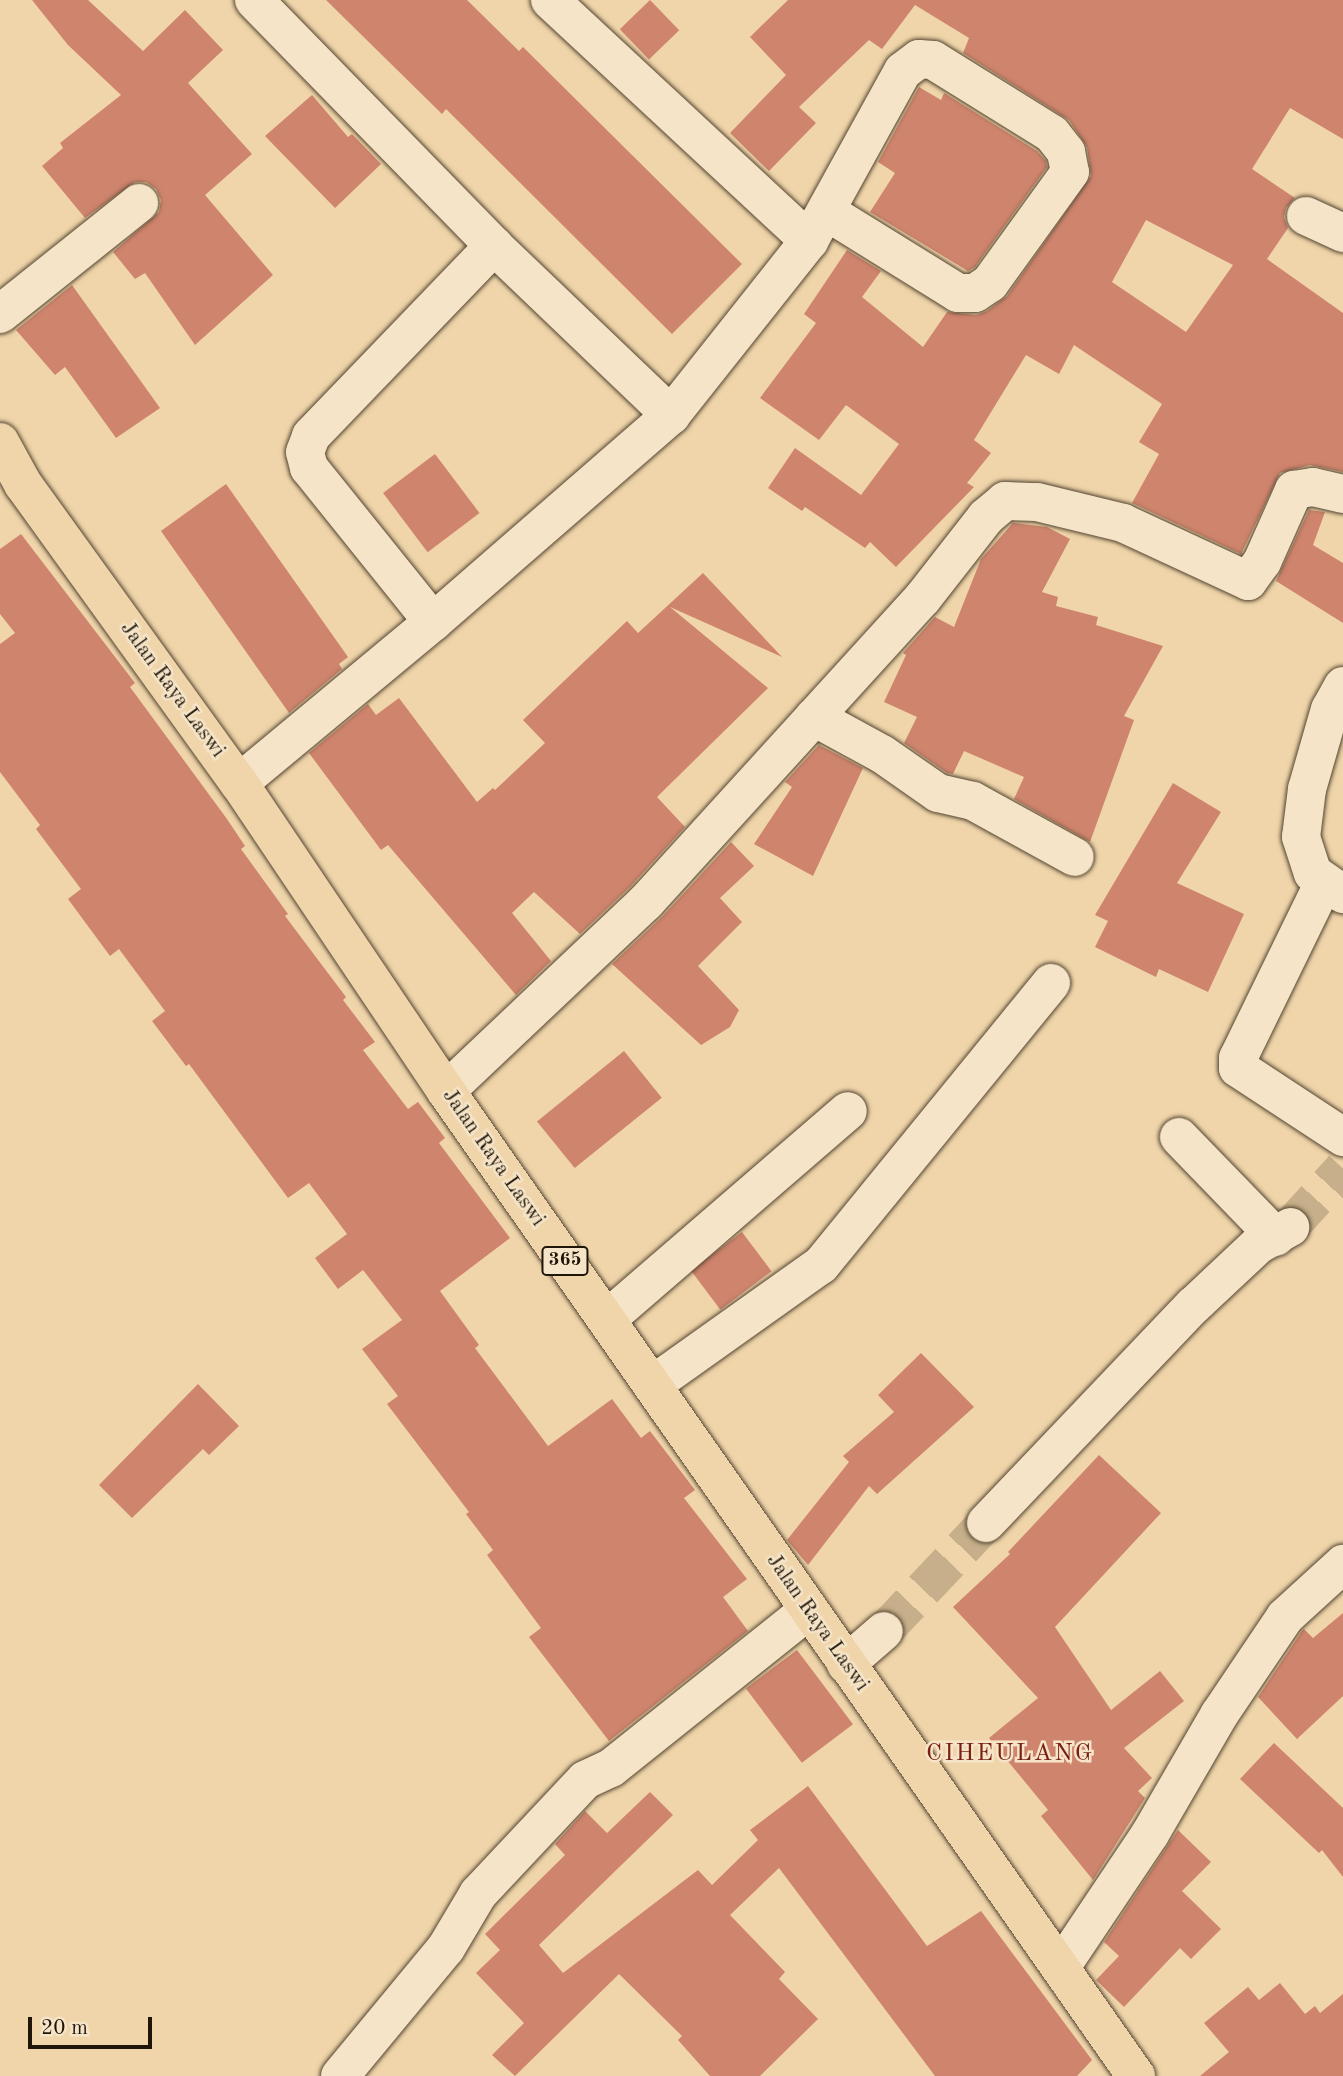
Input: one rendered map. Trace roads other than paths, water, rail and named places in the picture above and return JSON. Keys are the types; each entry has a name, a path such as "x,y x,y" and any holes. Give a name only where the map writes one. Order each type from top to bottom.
{"main road":[{"name":"Jalan Raya Laswi","path":"0,442 23,484 239,783 446,1091 1136,2076"}],"street":[{"path":"254,0 494,246 671,415"},
{"path":"239,783 433,622 671,415 817,226 903,71 919,60 933,60 1052,134 1066,152 1070,172 990,283 975,293 958,293 817,226 550,0"},
{"path":"0,314 139,203"},
{"path":"1306,216 1343,233"},
{"path":"433,622 309,468 305,452 311,436 494,246"},
{"path":"446,1091 646,902 922,598 986,517 1005,501 1037,502 1123,523 1248,581 1262,562 1294,490 1313,487 1343,494"},
{"path":"1343,686 1331,709 1307,789 1301,837 1312,873 1333,888 1238,1058 1238,1068 1343,1137"},
{"path":"814,717 882,754 938,793 973,801 1075,857"},
{"path":"652,1385 821,1265 1051,983"},
{"path":"607,1319 848,1111"},
{"path":"986,1523 1193,1306 1258,1245 1283,1232 1179,1137"},
{"path":"1061,1967 1150,1834 1219,1715 1285,1617 1343,1564"},
{"path":"340,2076 446,1948 478,1894 584,1780 611,1768 808,1611"},
{"path":"846,1664 884,1631"}],"tunnel":[{"path":"1290,1227 1343,1169"},
{"path":"884,1631 986,1523"}],"district":[{"name":"CIHEULANG","path":"1010,1755"}]}
